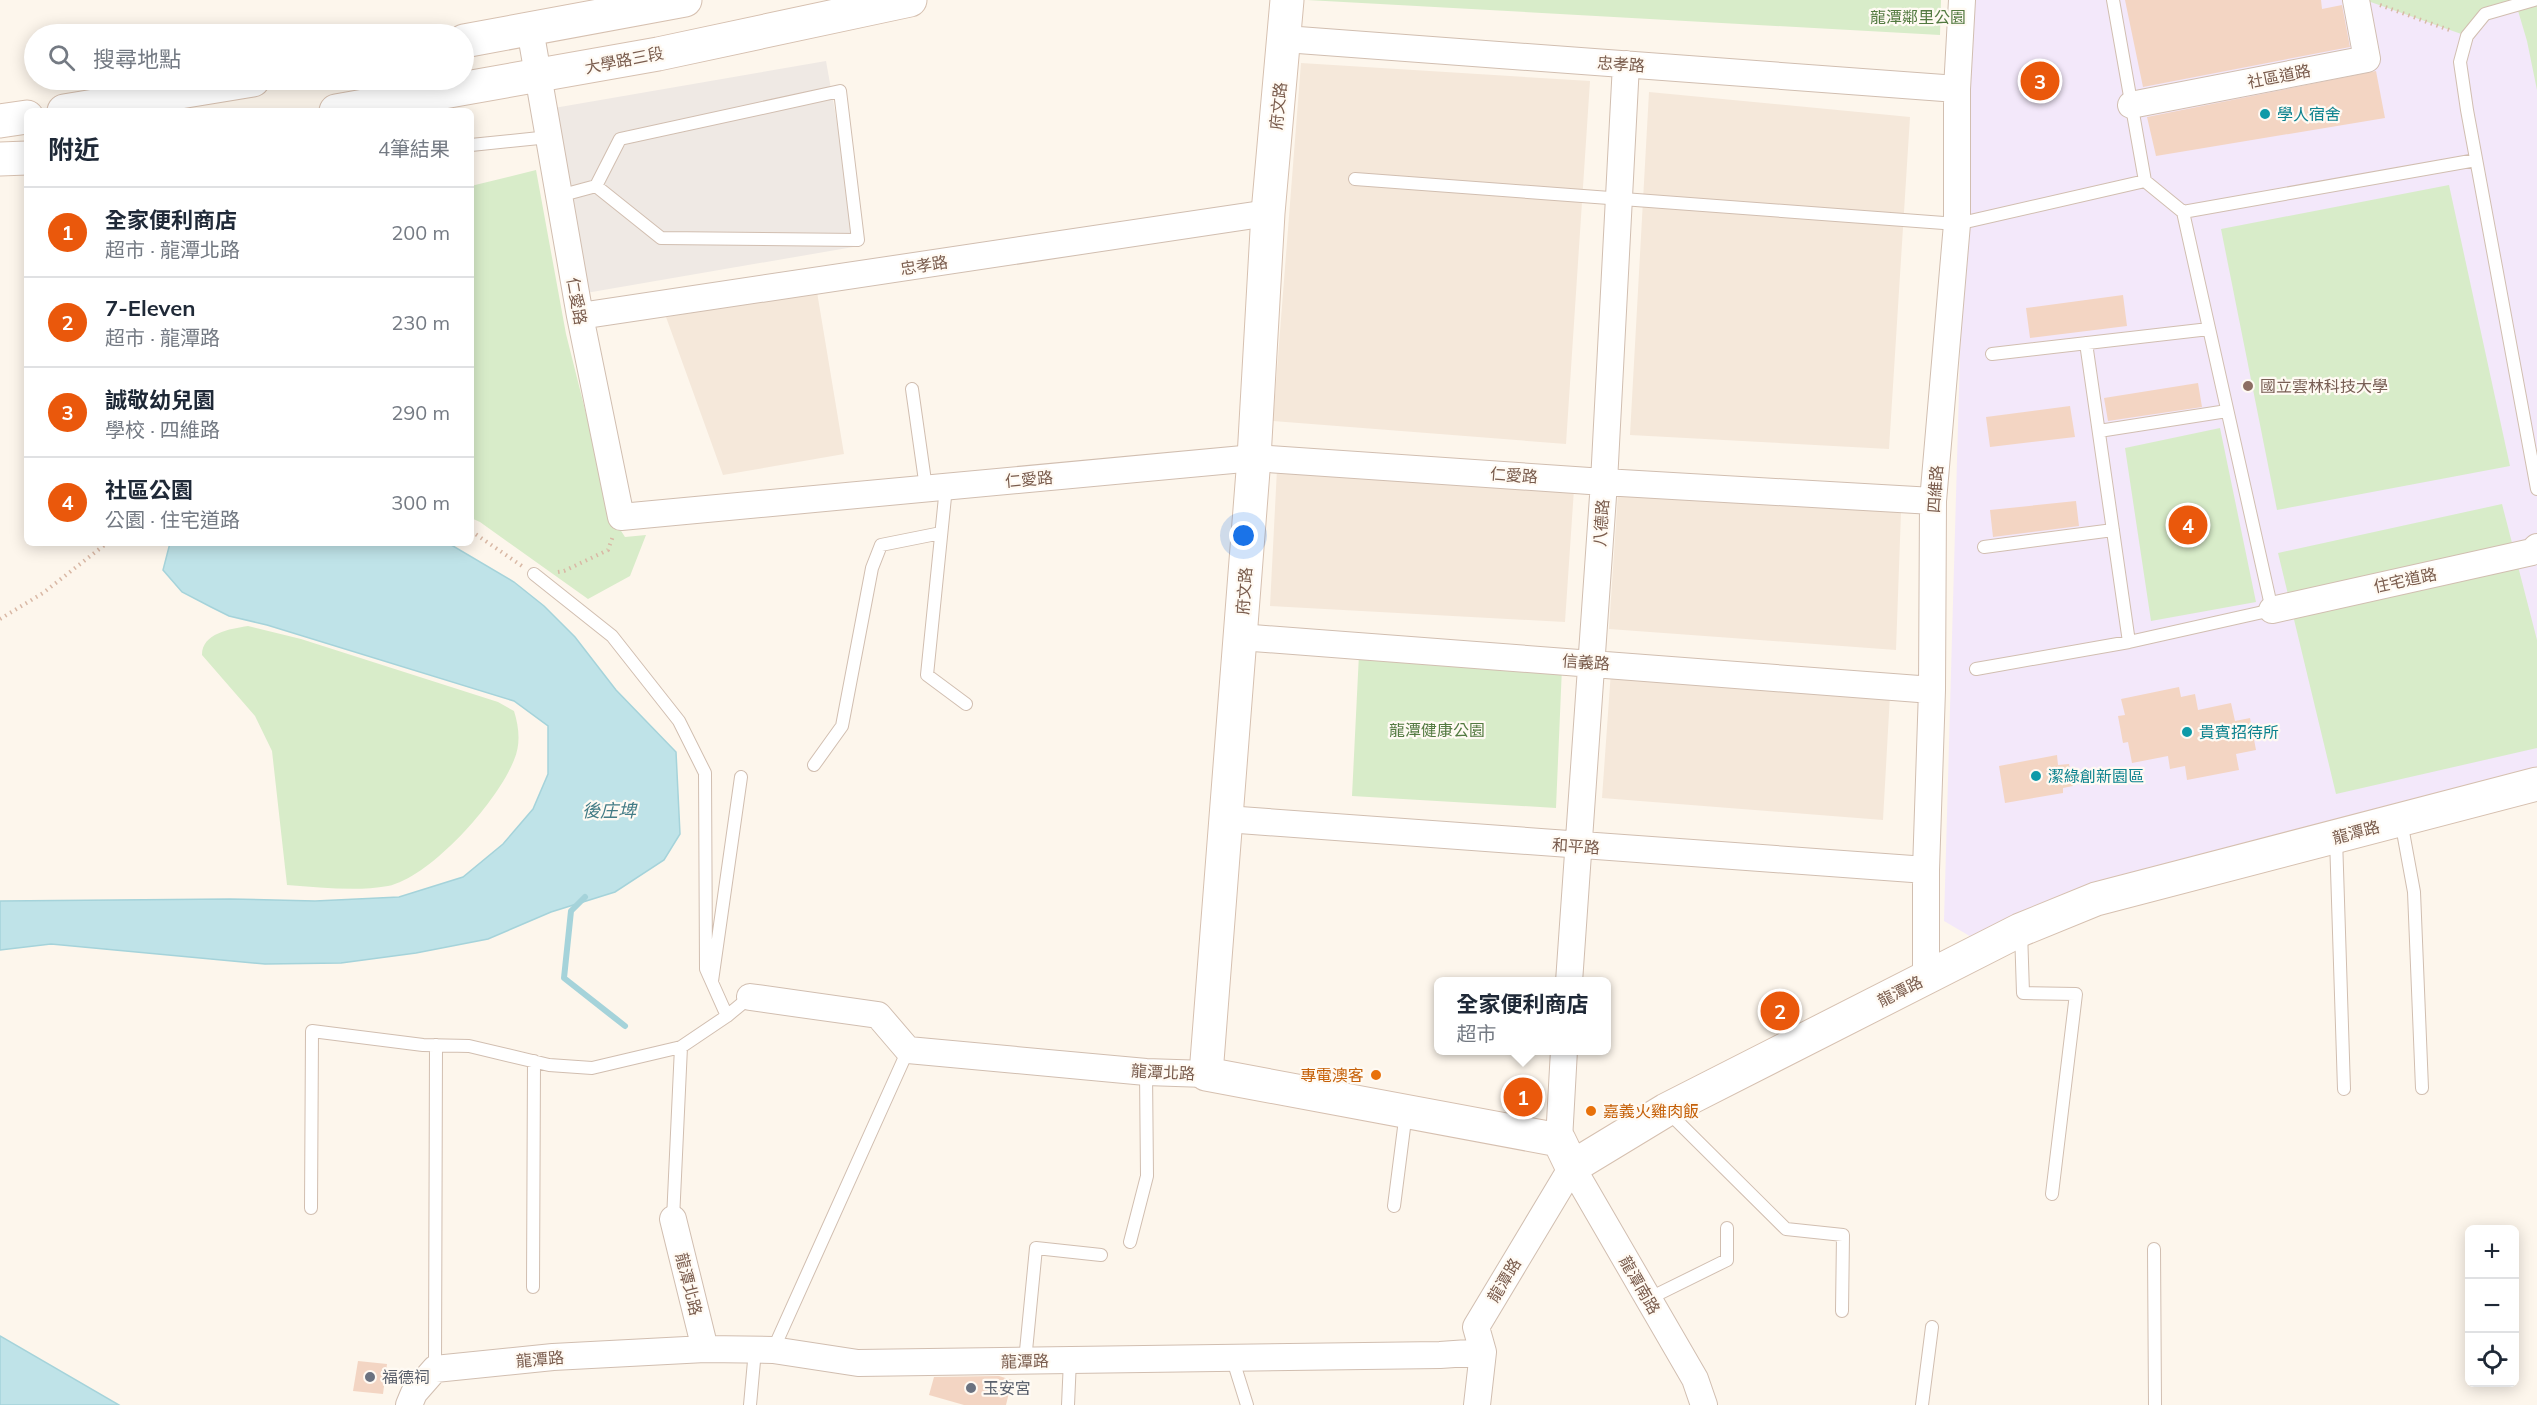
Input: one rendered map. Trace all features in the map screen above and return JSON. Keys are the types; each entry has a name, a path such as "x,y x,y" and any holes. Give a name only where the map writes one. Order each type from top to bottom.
{"street":[{"path":"474,39 530,29 577,10 685,0"},
{"name":"大學路三段","path":"474,90 658,54 910,0"},
{"name":"府文路","path":"1206,1074 1254,458 1268,213 1287,0"},
{"name":"四維路","path":"1926,978 1933,501 1958,224 1958,89 1962,0"},
{"name":"社區道路","path":"2132,105 2367,59 2365,2"},
{"name":"仁愛路","path":"530,29 580,316 621,517 1254,458 1604,482 1933,501"},
{"name":"忠孝路","path":"1285,39 1958,89"},
{"name":"八德路","path":"1569,977 1604,482 1626,64"},
{"path":"82,108 192,90"},
{"name":"大學路三段","path":"394,107 473,90"},
{"path":"0,121 24,117"},
{"path":"0,159 24,158"},
{"name":"忠孝路","path":"580,316 1268,213"},
{"name":"住宅道路","path":"2272,609 2532,552 2537,547"},
{"name":"信義路","path":"1240,637 1932,690"},
{"name":"龍潭路","path":"435,1368 553,1357 705,1349 764,1350 858,1363 1440,1355 1483,1352 1476,1327 1565,1153 1666,1110 2020,930 2096,899 2537,784"},
{"name":"和平路","path":"1226,819 1578,847 1926,870"},
{"path":"750,996 878,1015 908,1050"},
{"name":"龍潭北路","path":"908,1050 1146,1072 1206,1074 1406,1112 1565,1153"},
{"path":"1564,1055 1565,1153"},
{"name":"龍潭南路","path":"1565,1153 1695,1379 1704,1405"},
{"name":"龍潭北路","path":"673,1219 705,1349"},
{"path":"1477,1405 1483,1352"},
{"path":"409,1405 414,1393 435,1368"}],"lane":[{"path":"1976,669 2129,642 2272,609 2183,212 2145,181 2113,0"},
{"path":"2534,0 2485,14 2467,36 2460,62 2537,489"},
{"path":"559,196 596,186 620,139 840,91 858,240 661,238 596,186"},
{"path":"474,145 549,137"},
{"path":"2183,212 2476,160"},
{"path":"1355,179 1958,224 2145,181"},
{"path":"1992,354 2209,329"},
{"path":"2086,343 2129,642"},
{"path":"912,389 936,487 941,533 927,675 966,704"},
{"path":"2099,431 2227,411"},
{"path":"1984,547 2113,530"},
{"path":"814,765 842,726 872,568 881,545 941,533"},
{"path":"534,574 612,636 679,721 705,773 706,969 727,1016"},
{"path":"712,982 741,777"},
{"path":"2401,820 2414,892 2422,1088"},
{"path":"2336,837 2344,1089"},
{"path":"2020,930 2023,993 2076,994 2052,1194"},
{"path":"311,1208 312,1031 436,1045 468,1046 534,1061 592,1068 681,1047 727,1016 750,996"},
{"path":"435,1368 436,1045"},
{"path":"673,1219 681,1047"},
{"path":"750,1405 764,1350 908,1050"},
{"path":"533,1287 534,1061"},
{"path":"1130,1242 1147,1176 1146,1072"},
{"path":"1666,1110 1786,1230 1843,1235 1842,1311"},
{"path":"1394,1206 1406,1112"},
{"path":"1648,1299 1727,1260 1727,1228"},
{"path":"1025,1361 1036,1248 1101,1255"},
{"path":"2154,1249 2155,1405"},
{"path":"1922,1405 1932,1327"},
{"path":"1232,1357 1247,1405"},
{"path":"1068,1405 1070,1360"}],"path":[{"path":"2365,2 2467,36"},
{"path":"474,533 534,574 564,571 608,550 621,517"},
{"path":"0,619 43,593 103,546"}],"shaded area":[{"name":"國立雲林科技大學","path":"1970,0 2537,0 2537,772 1973,938 1944,921"},
{"path":"826,61 859,246 586,293 554,108"},
{"path":"1301,63 1590,81 1566,444 1273,421"},
{"path":"1649,92 1910,117 1889,449 1630,435"},
{"path":"817,292 844,454 723,475 666,317"},
{"path":"1277,469 1574,489 1565,622 1270,606"},
{"path":"1618,492 1901,512 1896,650 1609,629"},
{"path":"1611,671 1890,695 1883,820 1602,798"}],"green space":[{"name":"龍潭鄰里公園","path":"1307,0 1941,0 1940,35"},
{"path":"2365,0 2537,0 2537,90 2527,41 2516,4 2485,14 2467,36"},
{"path":"536,170 566,334 612,517 625,537 646,535 630,576 588,599 474,519 474,185"},
{"path":"2449,185 2510,466 2277,510 2221,229"},
{"path":"2220,428 2256,602 2151,621 2125,448"},
{"path":"2502,504 2537,640 2537,748 2336,794 2278,553"},
{"path":"248,626 301,639 498,702 514,711 518,729 518,748 506,777 478,816 443,853 405,880 388,886 363,889 287,885 272,751 255,716 202,655 207,642 218,633"},
{"name":"龍潭健康公園","path":"1359,654 1562,667 1556,808 1352,796"}],"water":[{"name":"後庄埤","path":"169,546 453,546 514,582 544,606 575,637 616,690 676,752 680,834 664,860 615,892 551,912 488,939 416,953 341,963 265,964 51,944 0,950 0,901 230,899 315,901 399,897 463,877 503,844 533,809 548,774 548,726 514,701 267,625 229,616 182,592 163,570"},
{"path":"0,1336 119,1405 0,1405"}],"building":[{"name":"學人宿舍","path":"2125,0 2321,0 2322,9 2342,5 2350,47 2143,87"},
{"name":"學人宿舍","path":"2376,71 2385,118 2156,156 2147,117"},
{"path":"2123,295 2127,326 2030,338 2026,308"},
{"path":"2198,383 2202,407 2108,421 2104,398"},
{"path":"2070,406 2075,437 1990,447 1986,417"},
{"path":"2076,501 2079,526 1993,537 1990,510"},
{"name":"貴賓招待所","path":"2179,687 2181,697 2195,694 2198,710 2231,703 2235,721 2250,718 2256,750 2236,754 2239,770 2187,780 2185,766 2170,769 2168,756 2132,763 2128,742 2123,743 2118,716 2125,715 2121,699"},
{"name":"潔綠創新園區","path":"2057,755 2058,765 2069,764 2073,786 2063,788 2063,793 2005,803 1999,766"},
{"name":"福德祠","path":"358,1361 387,1364 383,1394 353,1391"},
{"name":"玉安宮","path":"999,1376 1012,1380 1006,1405 964,1405 929,1395 934,1377"}],"waterway":[{"path":"585,897 571,911 564,978 625,1026"}],"place":[{"name":"誠敬幼兒園","path":"2040,81"},
{"name":"學人宿舍","path":"2265,114"},
{"name":"國立雲林科技大學","path":"2248,386"},
{"name":"社區公園","path":"2188,525"},
{"name":"貴賓招待所","path":"2187,732"},
{"name":"潔綠創新園區","path":"2036,776"},
{"name":"7-Eleven","path":"1780,1011"},
{"name":"專電澳客","path":"1376,1075"},
{"name":"全家便利商店","path":"1523,1097"},
{"name":"嘉義火雞肉飯","path":"1591,1111"},
{"name":"福德祠","path":"370,1377"},
{"name":"玉安宮","path":"971,1388"}]}
